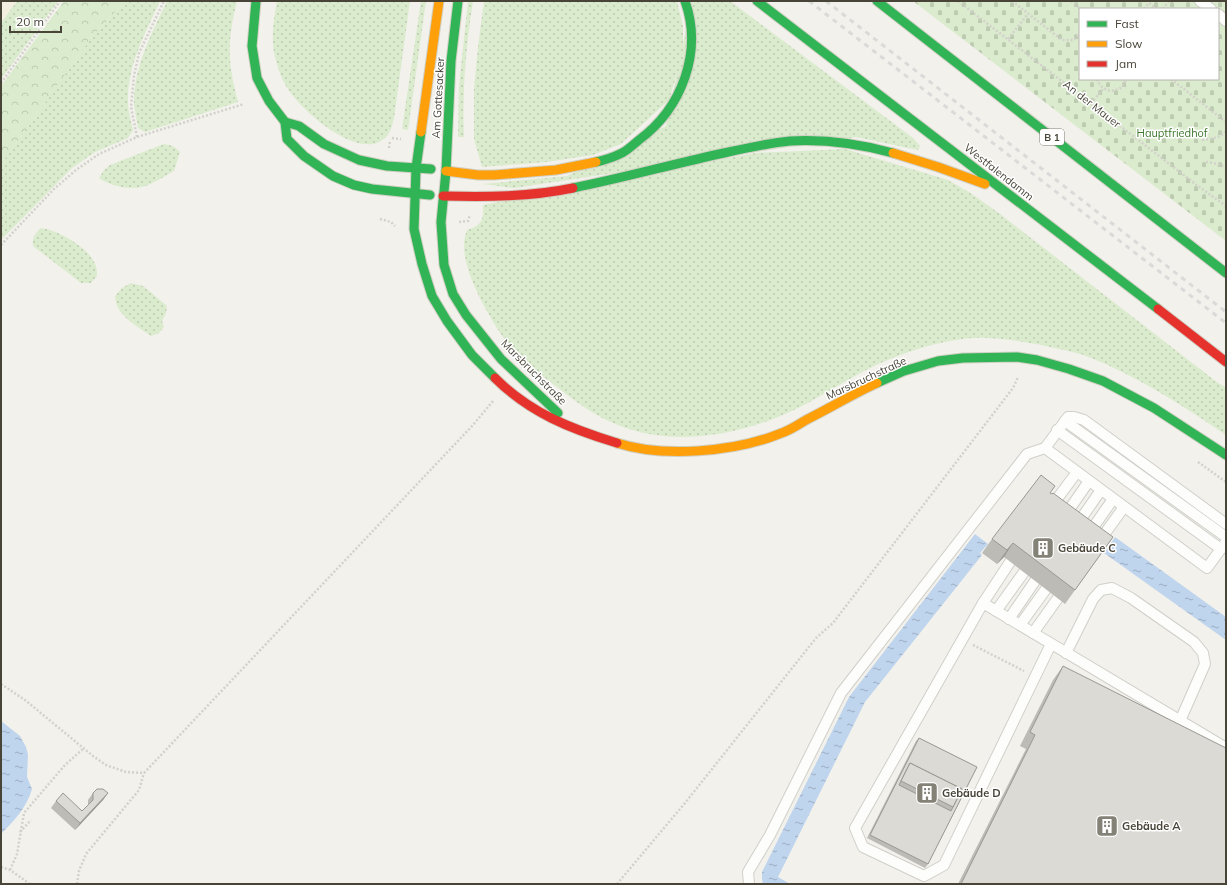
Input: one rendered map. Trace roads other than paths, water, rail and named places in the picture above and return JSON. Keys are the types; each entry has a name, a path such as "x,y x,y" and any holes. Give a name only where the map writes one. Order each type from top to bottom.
{"main road":[{"path":"256,1 252,46 257,78 269,101 285,122 287,139 304,156 333,176 354,185 372,189 443,196 497,196 558,191 761,145 791,141 824,141 859,144 893,152 927,162 1008,194"},
{"name":"Am Gottesacker","path":"415,193 416,168 439,1"},
{"name":"Am Gottesacker","path":"443,196 446,171 452,61 458,1"},
{"path":"285,122 299,126 324,144 359,160 387,166 483,175 544,171 592,163 623,153 661,122 672,106 682,88 689,67 692,46 692,24 685,1"},
{"name":"Westfalendamm","path":"757,1 1226,362"},
{"name":"B 1","path":"877,1 1226,273"},
{"name":"Marsbruchstraße","path":"415,193 414,230 422,264 432,296 447,321 472,355 522,402 554,420 593,436 632,448 678,451 714,450 748,444 780,434 869,387 904,371 944,360 963,358 1017,357 1036,360 1069,369 1103,381 1154,408 1226,455"},
{"name":"Marsbruchstraße","path":"443,196 441,222 444,265 453,294 466,315 502,359 575,428"}],"lane":[{"path":"1200,1 1210,8"},
{"path":"748,884 748,872 770,835 841,693 1027,454 1045,448 1068,417 1084,420 1226,524"},
{"path":"1064,421 1226,537"},
{"path":"1045,448 1207,568 1223,545 1057,430"},
{"path":"1048,511 1076,472"},
{"path":"1061,520 1089,481"},
{"path":"1074,529 1101,490"},
{"path":"1085,538 1113,499"},
{"path":"1096,546 1124,507"},
{"path":"1010,562 983,603 855,828 863,847 924,876 944,865 1051,644"},
{"path":"996,611 1024,572"},
{"path":"1009,618 1035,581"},
{"path":"1066,653 1093,599 1101,590 1112,588 1131,598 1194,642 1203,653 1205,664 1180,721"},
{"path":"1020,626 1046,589"},
{"path":"1033,633 1058,598"},
{"path":"983,603 1226,748"}],"water":[{"path":"975,534 988,544 980,553 982,555 865,702 778,877 790,884 763,884 762,872 849,697"},
{"path":"1115,537 1226,617 1226,640 1104,553"},
{"path":"1,721 20,736 26,747 28,755 27,777 32,789 23,808 1,834"}],"railway":[{"path":"809,1 1226,323"},
{"path":"826,1 1226,312"}],"place":[{"name":"Gebäude C","path":"1043,548"},
{"name":"Gebäude D","path":"927,793"},
{"name":"Gebäude A","path":"1107,826"}],"park label":[{"name":"Hauptfriedhof","path":"1172,133"}]}
